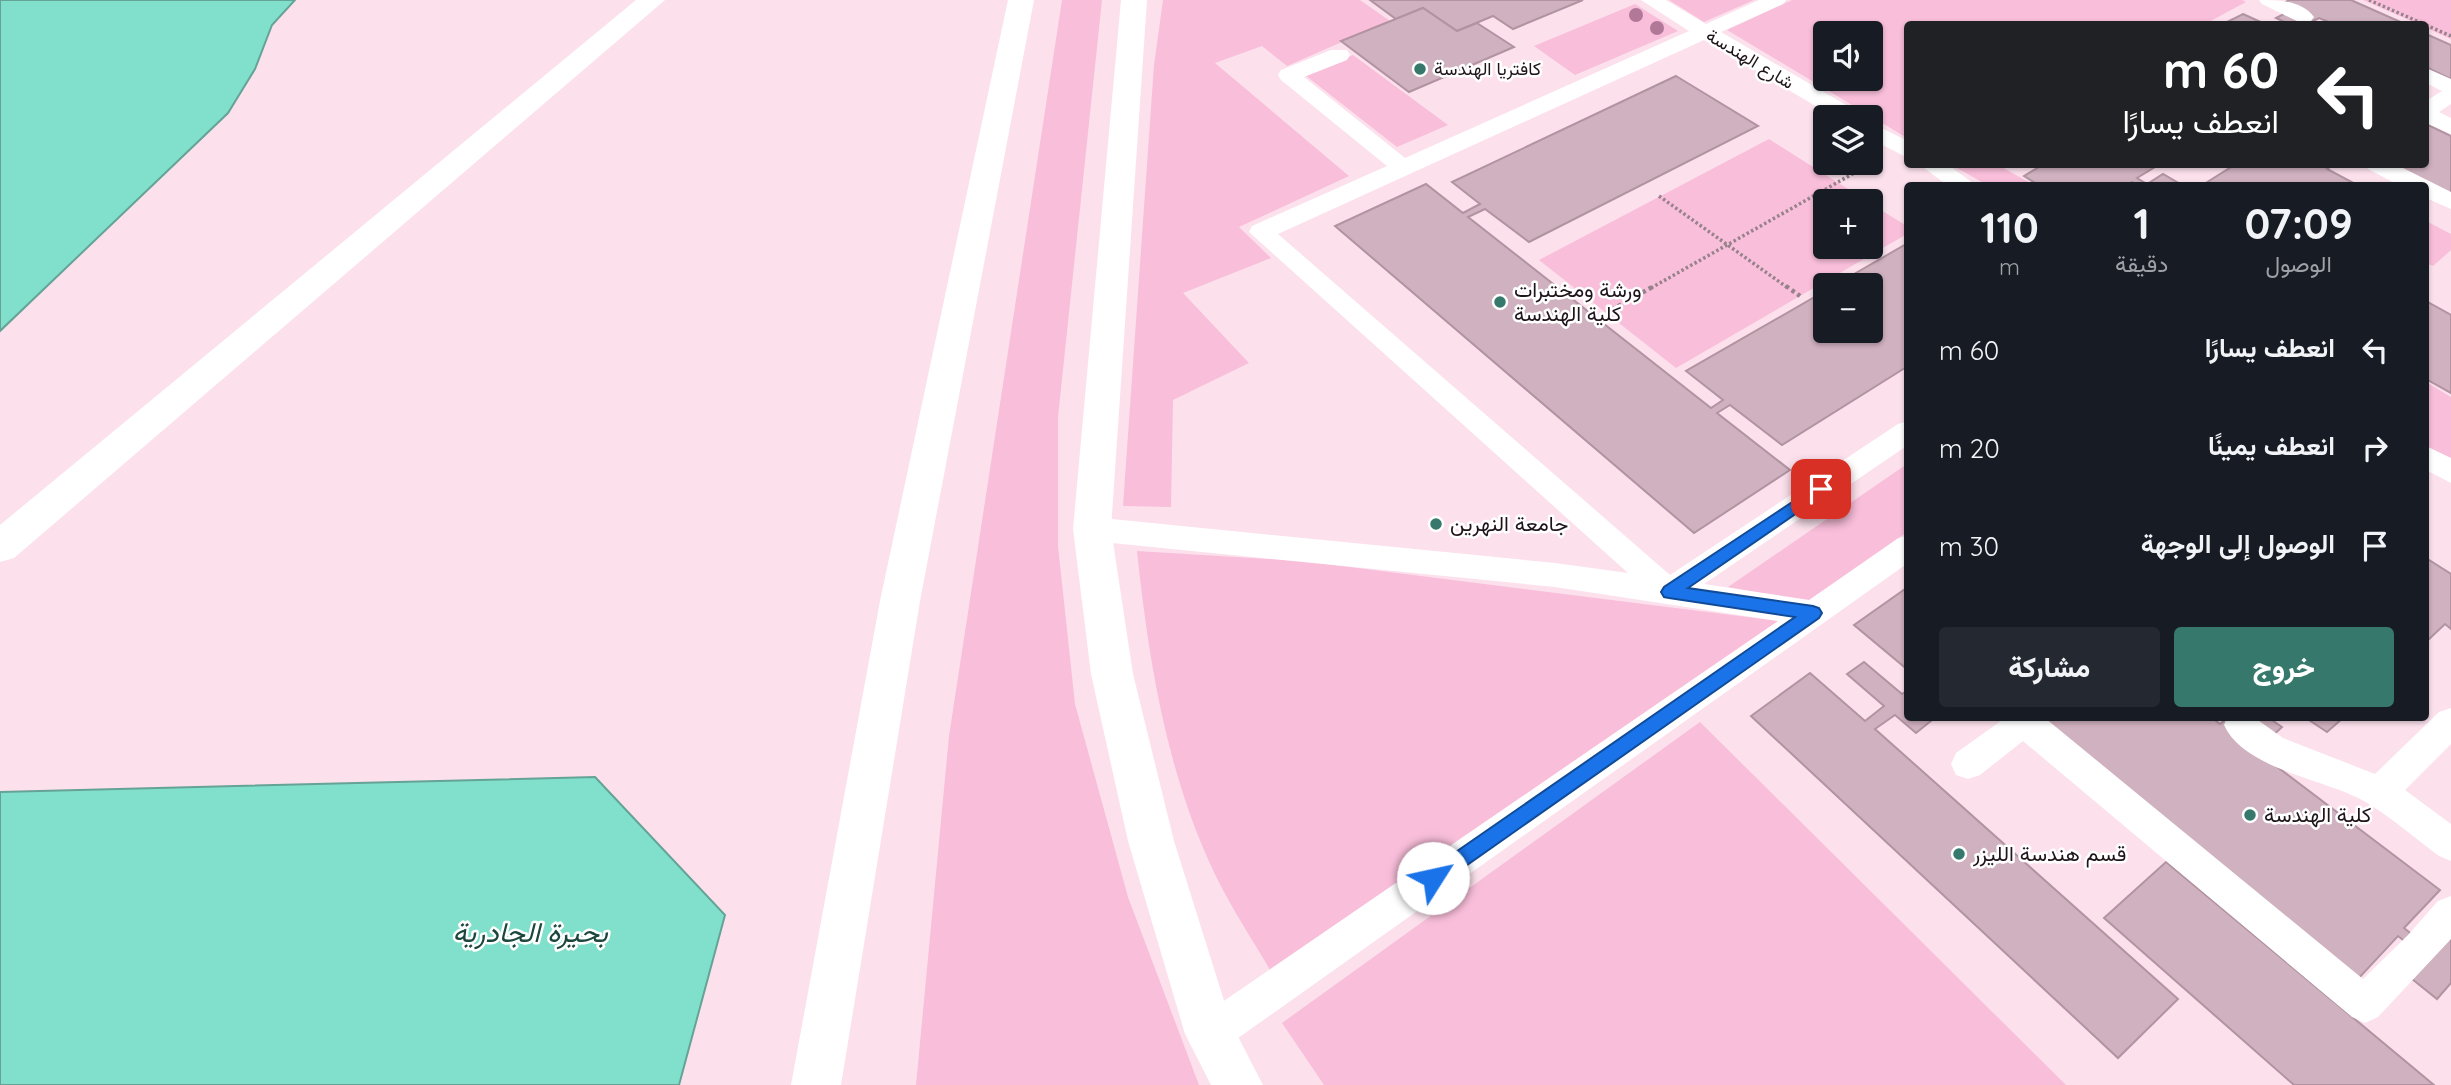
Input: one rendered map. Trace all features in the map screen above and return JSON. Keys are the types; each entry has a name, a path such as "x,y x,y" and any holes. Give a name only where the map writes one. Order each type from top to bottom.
{"street":[{"path":"0,547 652,0"},
{"path":"816,1085 900,601 1021,0"},
{"path":"1134,0 1092,529 1112,674 1129,754 1210,1034 1238,1085"}],"lane":[{"name":"شارع الهندسة","path":"1651,0 1830,105"},
{"path":"1669,592 1261,232 1776,0"},
{"path":"2269,0 2312,21"},
{"path":"1339,55 1289,75 1403,168"},
{"path":"2429,76 2451,87"},
{"path":"2429,110 2451,96"},
{"path":"2429,114 2451,127"},
{"path":"1883,137 1904,149"},
{"path":"1937,168 1959,182"},
{"path":"2384,168 2411,182"},
{"path":"2429,190 2451,201"},
{"path":"1669,592 1904,434"},
{"path":"2429,459 2451,472"},
{"path":"1092,529 1555,575 1813,613"},
{"path":"1210,1034 1904,550"},
{"path":"1968,764 2025,721"},
{"path":"2027,721 2365,1004 2451,913"},
{"path":"2380,792 2451,722"},
{"path":"2240,725 2271,748 2380,792 2451,845"}],"path":[{"path":"2369,0 2416,21"},
{"path":"2429,27 2451,36"},
{"path":"1606,313 1727,244 1904,149"},
{"path":"1659,196 1800,296"}],"shaded area":[{"path":"1062,0 1102,0 1058,417 1058,546 1075,704 1128,897 1199,1085 916,1085 949,736"},
{"path":"1163,0 1360,0 1390,21 1287,66 1262,46 1215,63 1349,176 1239,227 1271,258 1183,293 1249,363 1173,400 1171,507 1123,506 1154,65"},
{"path":"1669,0 1754,0 1704,22"},
{"path":"1792,0 2246,2 2211,21 1904,21 1904,136 1883,124 1883,105 1852,105 1829,91 1883,91 1883,21 1813,21 1813,82 1727,30"},
{"path":"2363,0 2451,0 2451,39 2429,29 2429,21 2411,21"},
{"path":"1635,4 1678,31 1575,75 1534,46"},
{"path":"1353,55 1448,125 1397,147 1305,75"},
{"path":"1769,139 1813,167 1813,175 1826,175 1848,189 1813,189 1813,259 1864,259 1840,273 1813,273 1813,289 1676,368 1539,260"},
{"path":"1957,168 2003,168 2029,182 1982,182"},
{"path":"1883,211 1904,224 1904,236 1883,248"},
{"path":"2429,223 2451,234 2451,250 2433,266 2429,264"},
{"path":"2429,384 2451,397 2451,464 2429,450"},
{"path":"1904,466 1904,534 1808,602 1728,587"},
{"path":"1137,551 1302,561 1779,621 1273,975 1224,892 1205,852 1175,769 1155,682"},
{"path":"1700,722 2066,1085 1324,1085 1282,1023"}],"water":[{"path":"0,0 295,0 272,25 255,69 228,113 0,331"},
{"name":"بحيرة الجادرية","path":"595,777 725,915 679,1085 0,1085 0,792"}],"building":[{"path":"1370,0 1583,0 1513,29 1493,16 1457,31 1423,8 1396,19"},
{"path":"2351,0 2398,21 2326,21 2319,18 2313,21 2282,21 2276,18 2286,13 2286,2"},
{"name":"كافتريا الهندسة","path":"1423,8 1457,31 1477,23 1514,47 1409,92 1341,41"},
{"path":"2243,14 2258,21 2229,21"},
{"path":"2429,35 2451,45 2451,79 2429,68"},
{"name":"ورشة ومختبرات كلية الهندسة","path":"1676,76 1758,126 1529,242 1485,209 1468,217 1711,408 1723,400 1686,371 1813,298 1813,343 1883,343 1883,273 1856,273 1904,245 1904,369 1782,445 1730,405 1717,413 1790,470 1694,533 1335,226 1426,184 1463,213 1480,204 1452,182"},
{"path":"2429,125 2451,136 2451,196 2429,182 2398,168 2429,168"},
{"path":"2037,168 2153,168 2137,178 2144,182 2034,182 2024,176"},
{"path":"2230,168 2329,168 2351,182 2207,182"},
{"path":"2163,174 2177,182 2150,182"},
{"path":"2429,303 2451,315 2451,393 2429,381"},
{"path":"2429,560 2451,574 2451,629 2445,624 2429,639"},
{"path":"1904,590 1904,667 1854,625"},
{"path":"1864,662 1902,694 1904,693 1904,721 1931,721 1916,733 1895,715 1875,729 2178,999 2118,1058 1751,716 1810,673 1865,721 1884,706 1847,674"},
{"name":"كلية الهندسة","path":"2044,721 2216,721 2220,724 2224,721 2273,721 2282,727 2268,740 2231,732 2440,890 2404,928 2433,951 2446,936 2451,940 2451,983 2437,999 2407,975 2416,950 2398,936 2358,979"},
{"path":"2310,721 2340,721 2327,732"},
{"path":"2166,862 2434,1085 2294,1085 2104,918"}],"place":[{"name":"كافتريا الهندسة","path":"1420,69"},
{"name":"ورشة ومختبرات كلية الهندسة","path":"1500,302"},
{"name":"جامعة النهرين","path":"1436,524"},
{"name":"كلية الهندسة","path":"2250,815"},
{"name":"قسم هندسة الليزر","path":"1959,854"}],"route":[{"path":"1433,878 1813,613 1669,592 1821,489"}]}
